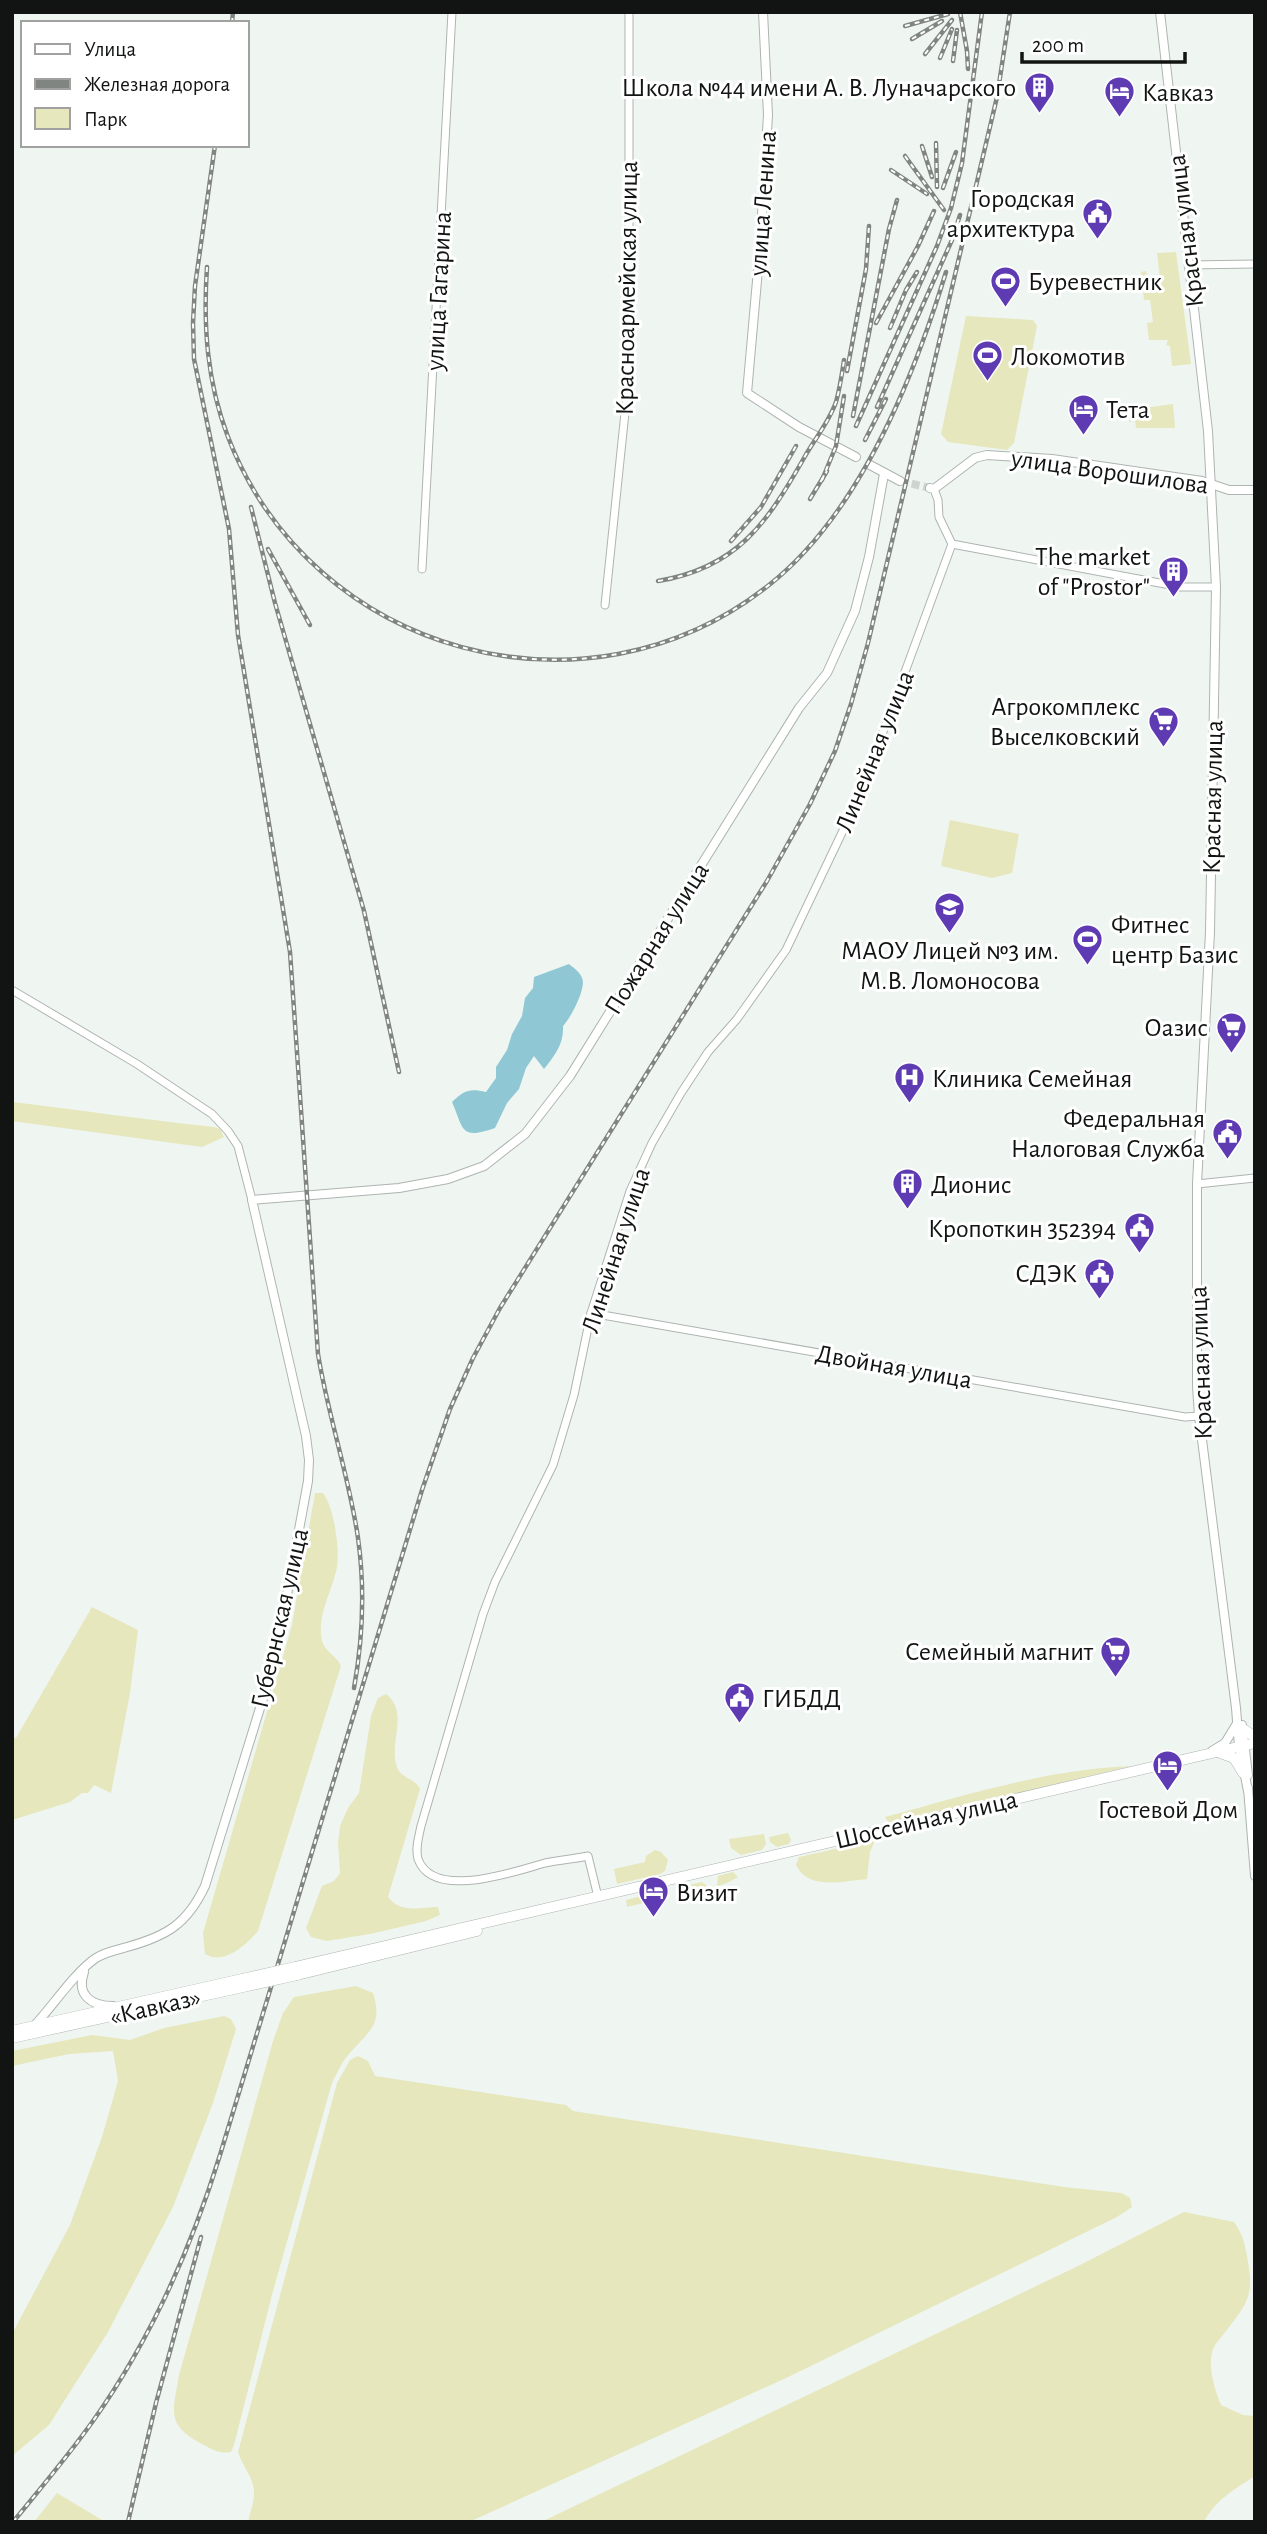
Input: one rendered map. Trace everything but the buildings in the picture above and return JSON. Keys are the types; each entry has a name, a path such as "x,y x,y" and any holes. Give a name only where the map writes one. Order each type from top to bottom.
{"highway":[{"path":"1240,1726 1255,1737"},
{"name":"Шоссейная улица","path":"296,1971 570,1909 598,1897 1246,1745"},
{"path":"1210,1752 1222,1752 1234,1758 1246,1773"},
{"name":"«Кавказ»","path":"12,2038 296,1971"},
{"name":"«Кавказ»","path":"12,2031 243,1983"}],"main road":[{"name":"улица Ленина","path":"763,12 768,115 747,393 800,427 856,457"},
{"name":"Красная улица","path":"1160,12 1208,431 1216,587 1210,932 1197,1184 1199,1416 1236,1708 1246,1745 1255,1875"},
{"name":"улица Ворошилова","path":"932,488 975,458 988,455 1052,458 1211,484 1229,490 1255,490"},
{"path":"870,465 900,481"},
{"name":"Пожарная улица","path":"252,1200 399,1188 448,1179 484,1166 525,1134 570,1076 799,708 828,673 855,611 869,557 884,474"},
{"name":"Губернская улица","path":"87,1964 99,1956 160,1937 180,1924 196,1905 205,1886 269,1679 281,1627 308,1481 309,1460 306,1436 252,1200"},
{"path":"1210,1752 1225,1743 1240,1726"},
{"path":"1246,1773 1255,1754"},
{"path":"87,1964 81,1979 84,1996 97,2004 123,2006"},
{"path":"34,2026 87,1964"}],"street":[{"name":"улица Гагарина","path":"422,569 452,12"},
{"name":"Красноармейская улица","path":"605,605 629,374 629,12"},
{"path":"1188,265 1255,264"},
{"path":"932,488 939,500 939,517 952,544 1181,587 1216,587"},
{"name":"Линейная улица","path":"598,1897 588,1856 545,1863 516,1873 462,1882 446,1880 428,1871 419,1860 417,1844 421,1826 491,1592 553,1465 574,1395 591,1313 629,1191 652,1143 708,1052 737,1019 786,950 854,808 952,544"},
{"path":"12,990 137,1064 212,1114 228,1131 237,1146 252,1200"},
{"path":"1197,1184 1255,1178"},
{"name":"Двойная улица","path":"591,1313 1185,1417 1199,1416"}],"green space":[{"path":"1176,252 1191,364 1172,366 1170,346 1166,345 1168,340 1149,340 1147,323 1153,322 1150,300 1144,300 1141,272 1146,271 1149,289 1161,287 1157,253"},
{"name":"Локомотив","path":"966,316 1033,320 1037,326 1014,443 1007,450 948,442 941,434"},
{"path":"1173,404 1175,428 1136,428 1135,421 1129,422 1129,410"},
{"path":"950,820 1019,834 1012,873 992,878 941,866"},
{"path":"12,1102 214,1127 220,1129 224,1137 202,1147 12,1121"},
{"path":"315,1493 323,1493 327,1499 338,1550 335,1576 321,1622 322,1641 341,1666 258,1931 234,1952 212,1957 205,1954 203,1933 292,1625"},
{"path":"92,1607 138,1630 130,1693 111,1793 94,1785 88,1793 82,1793 70,1802 12,1820 12,1737 16,1738"},
{"path":"386,1694 397,1710 397,1767 401,1774 415,1782 420,1789 388,1897 405,1908 438,1907 440,1915 426,1921 370,1934 327,1941 311,1937 306,1928 322,1886 334,1881 340,1873 340,1826 359,1793 371,1716 378,1698"},
{"path":"1132,1766 889,1823 885,1817 1038,1778"},
{"path":"788,1833 791,1840 789,1844 777,1847 770,1842 769,1837"},
{"path":"764,1834 766,1844 762,1850 741,1855 731,1848 729,1839"},
{"path":"875,1840 870,1852 867,1879 818,1881 802,1873 796,1865 799,1857"},
{"path":"655,1850 668,1860 665,1871 617,1884 614,1869 645,1862 646,1856"},
{"path":"733,1872 738,1877 717,1886 718,1876"},
{"path":"702,1882 710,1888 696,1895 681,1896 681,1887"},
{"path":"654,1893 656,1900 627,1907 626,1900"},
{"path":"356,1986 373,1993 376,2005 374,2023 345,2059 332,2083 273,2291 234,2445 231,2452 217,2451 191,2438 177,2424 175,2399 179,2375 273,2041 283,2013 294,1997"},
{"path":"224,2016 231,2019 236,2029 213,2103 173,2207 108,2332 49,2425 12,2456 12,2334 70,2225 102,2137 118,2081 113,2051 69,2054 12,2066 12,2051 92,2035 130,2040 164,2028"},
{"path":"358,2056 368,2061 375,2076 566,2105 573,2111 1064,2187 1122,2193 1130,2198 1132,2207 1117,2217 784,2379 469,2522 248,2522 254,2488 238,2452 337,2083 350,2060"},
{"path":"1184,2212 1234,2222 1244,2241 1250,2275 1246,2302 1215,2346 1211,2365 1214,2386 1221,2405 1243,2415 1255,2416 1255,2476 1220,2501 1204,2522 541,2522 1074,2268"},
{"path":"57,2493 102,2520 102,2522 34,2522"}],"water":[{"path":"569,964 580,974 583,983 576,1006 563,1026 562,1038 555,1054 544,1069 534,1056 526,1068 519,1089 507,1103 495,1128 475,1133 465,1130 452,1102 468,1091 486,1092 496,1078 496,1067 522,1016 525,998 533,988 534,977"}],"tunnel":[{"path":"900,481 930,488"}],"railway":[{"path":"232,21 233,12"},
{"path":"960,12 968,69"},
{"path":"856,426 937,246 951,208 962,163 982,12"},
{"path":"13,2522 74,2447 114,2390 151,2326 196,2225 220,2155 422,1490 450,1409 473,1358 500,1308 767,881 810,804 835,751 868,643 997,97 1010,12"},
{"path":"905,26 948,14"},
{"path":"925,54 952,20"},
{"path":"912,39 942,21"},
{"path":"940,58 952,29"},
{"path":"953,61 957,30"},
{"path":"936,143 937,187"},
{"path":"922,146 932,177"},
{"path":"215,147 195,286 194,359 229,529 238,635 290,952 318,1354 349,1492 362,1576 362,1613 354,1688"},
{"path":"943,188 956,152"},
{"path":"905,156 944,210"},
{"path":"891,170 927,194"},
{"path":"853,416 897,200"},
{"path":"876,323 934,211"},
{"path":"877,407 952,240 960,215"},
{"path":"847,371 866,269 869,226"},
{"path":"207,267 206,332 215,396 228,437 268,512 322,572 388,618 462,647 540,659 620,654 697,629 769,585 801,556 830,521 879,442 917,356 946,272"},
{"path":"890,328 917,272"},
{"path":"658,581 685,575 729,554 762,522 777,503 829,417 836,402 844,360"},
{"path":"822,480 836,446 844,396"},
{"path":"865,440 886,399"},
{"path":"731,541 761,507 796,446"},
{"path":"810,499 827,471"},
{"path":"251,507 275,603 364,911 399,1072"},
{"path":"268,549 310,625"},
{"path":"128,2522 156,2403 201,2237"}],"place":[{"name":"Школа №44 имени А. В. Луначарского","path":"1039,114"},
{"name":"Кавказ","path":"1119,119"},
{"name":"Городская архитектура","path":"1098,240"},
{"name":"Буревестник","path":"1005,308"},
{"name":"Локомотив","path":"988,383"},
{"name":"Тета","path":"1083,436"},
{"name":"The market of \"Prostor\"","path":"1173,598"},
{"name":"Агрокомплекс Выселковский","path":"1163,748"},
{"name":"МАОУ Лицей №3 им. М.В. Ломоносова","path":"950,934"},
{"name":"Фитнес центр Базис","path":"1088,966"},
{"name":"Оазис","path":"1231,1054"},
{"name":"Клиника Семейная","path":"909,1105"},
{"name":"Федеральная Налоговая Служба","path":"1228,1160"},
{"name":"Дионис","path":"908,1211"},
{"name":"Кропоткин 352394","path":"1139,1255"},
{"name":"СДЭК","path":"1100,1300"},
{"name":"Семейный магнит","path":"1116,1678"},
{"name":"ГИБДД","path":"739,1725"},
{"name":"Гостевой Дом","path":"1168,1793"},
{"name":"Визит","path":"653,1919"}]}
